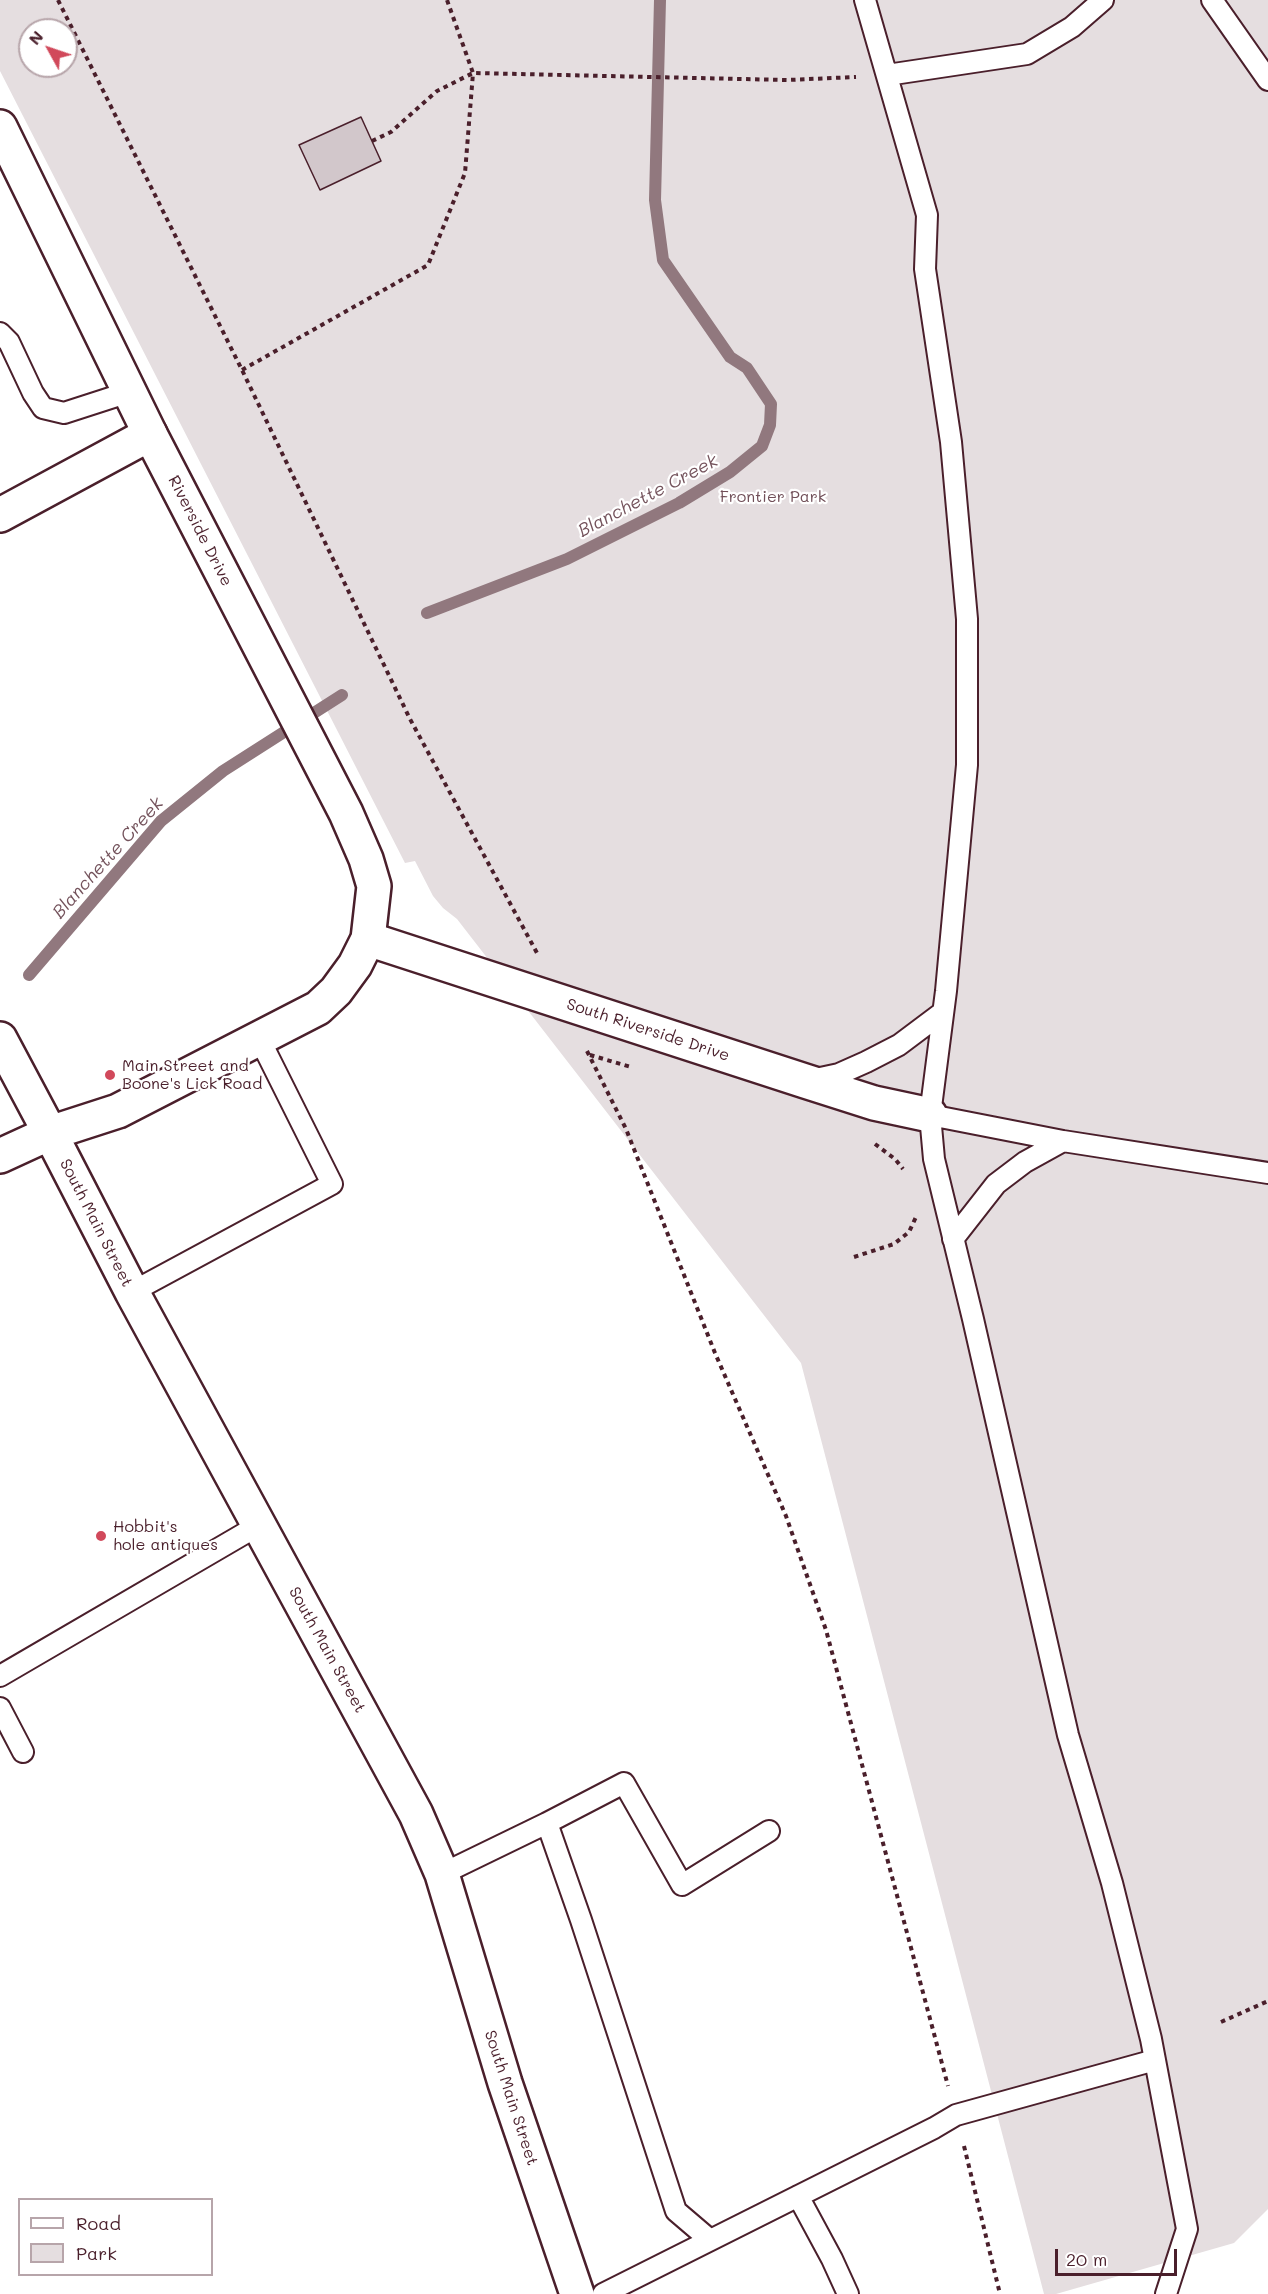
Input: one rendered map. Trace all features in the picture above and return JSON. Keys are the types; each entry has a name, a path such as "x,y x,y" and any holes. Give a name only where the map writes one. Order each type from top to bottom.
{"street":[{"name":"Riverside Drive","path":"2,139 150,434 346,813 366,859 374,886 368,939"},
{"path":"0,515 150,434"},
{"name":"South Riverside Drive","path":"368,939 805,1081 874,1102 930,1115"},
{"path":"0,1156 50,1133 118,1111 318,1008 336,991 355,965 368,939"},
{"name":"South Main Street","path":"0,1039 132,1292 416,1814 442,1874 505,2083 577,2294"}],"lane":[{"path":"865,0 927,215 925,269 951,442 966,608 968,765 958,877 930,1115 934,1159 1068,1735 1112,1883 1155,2060 1187,2229 1166,2294"},
{"path":"887,75 1027,54 1072,27 1103,0"},
{"path":"1212,0 1268,80"},
{"path":"0,333 9,342 33,393 43,408 64,413 129,392"},
{"path":"805,1081 839,1074 866,1062 899,1045 943,1012"},
{"path":"132,1292 332,1184 259,1038"},
{"path":"930,1115 1064,1141 1268,1173"},
{"path":"953,1239 996,1184 1025,1162 1064,1141"},
{"path":"0,1676 259,1525"},
{"path":"0,1708 23,1752"},
{"path":"442,1874 547,1824 624,1783 682,1885 769,1832"},
{"path":"547,1824 595,1962 676,2211 710,2240"},
{"path":"603,2294 956,2115 1155,2060"},
{"path":"798,2196 848,2294"}],"path":[{"path":"58,0 242,370 410,719 564,1004 626,1129 715,1353 786,1516 826,1630 956,2115 1000,2294"},
{"path":"242,370 428,264 465,173 473,73 447,0"},
{"path":"372,141 391,132 437,91 473,73 788,80 887,75"},
{"path":"590,1055 633,1068"},
{"path":"872,1141 895,1159 910,1177"},
{"path":"854,1257 894,1244 909,1232 916,1216"},
{"path":"1221,2022 1268,2001"}],"green space":[{"name":"Frontier Park","path":"0,0 1268,0 1268,2209 1234,2243 1056,2294 1044,2294 801,1363 457,919 433,896 415,861 405,863 0,71"}],"building":[{"path":"361,117 381,161 320,190 299,145"}],"waterway":[{"name":"Blanchette Creek","path":"427,613 567,559 679,503 730,472 762,446 770,425 771,404 747,368 730,357 663,260 655,200 660,0"},
{"name":"Blanchette Creek","path":"29,975 161,821 223,771 342,695"}],"place":[{"name":"Main Street and Boone's Lick Road","path":"110,1075"},
{"name":"Hobbit's hole antiques","path":"101,1536"}]}
